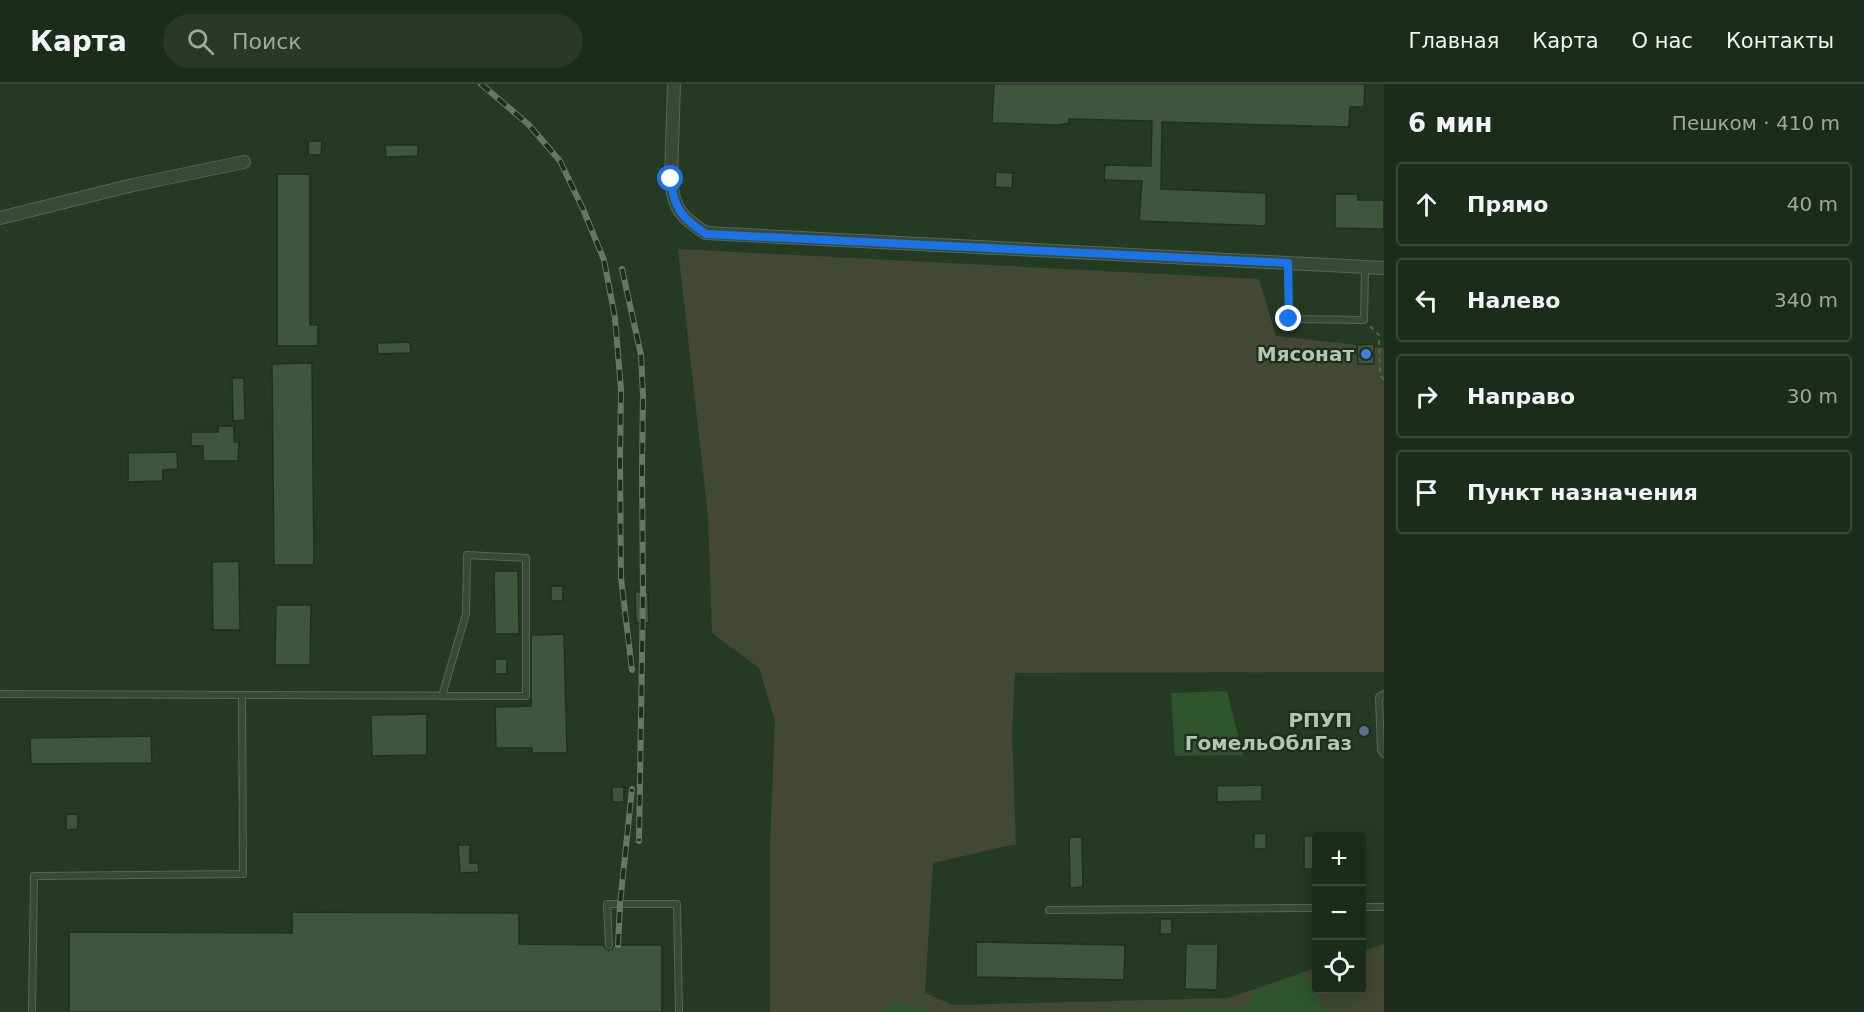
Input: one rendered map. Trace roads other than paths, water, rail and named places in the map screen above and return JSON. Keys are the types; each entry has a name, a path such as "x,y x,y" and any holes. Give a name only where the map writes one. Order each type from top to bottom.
{"street":[{"path":"674,84 672,195 680,211 690,223 706,234 1384,268"},
{"path":"0,218 133,185 244,162"}],"lane":[{"path":"1288,263 1289,319 1364,320 1365,267"},
{"path":"0,694 442,696 526,696 526,558 467,555 466,614 442,696"},
{"path":"1384,694 1379,698 1381,750 1384,754"},
{"path":"32,1012 34,876 243,874 242,695"},
{"path":"609,945 607,904 677,904 679,1012"},
{"path":"1366,907 1384,907"},
{"path":"1050,910 1312,908"}],"railway":[{"path":"481,84 529,125 560,161 604,260 615,318 621,390 621,578 632,670"},
{"path":"622,269 641,355 643,395 639,841"},
{"path":"618,945 632,789"}],"place":[{"name":"Мясонат","path":"1366,354"},
{"name":"РПУП ГомельОблГаз","path":"1364,731"}]}
